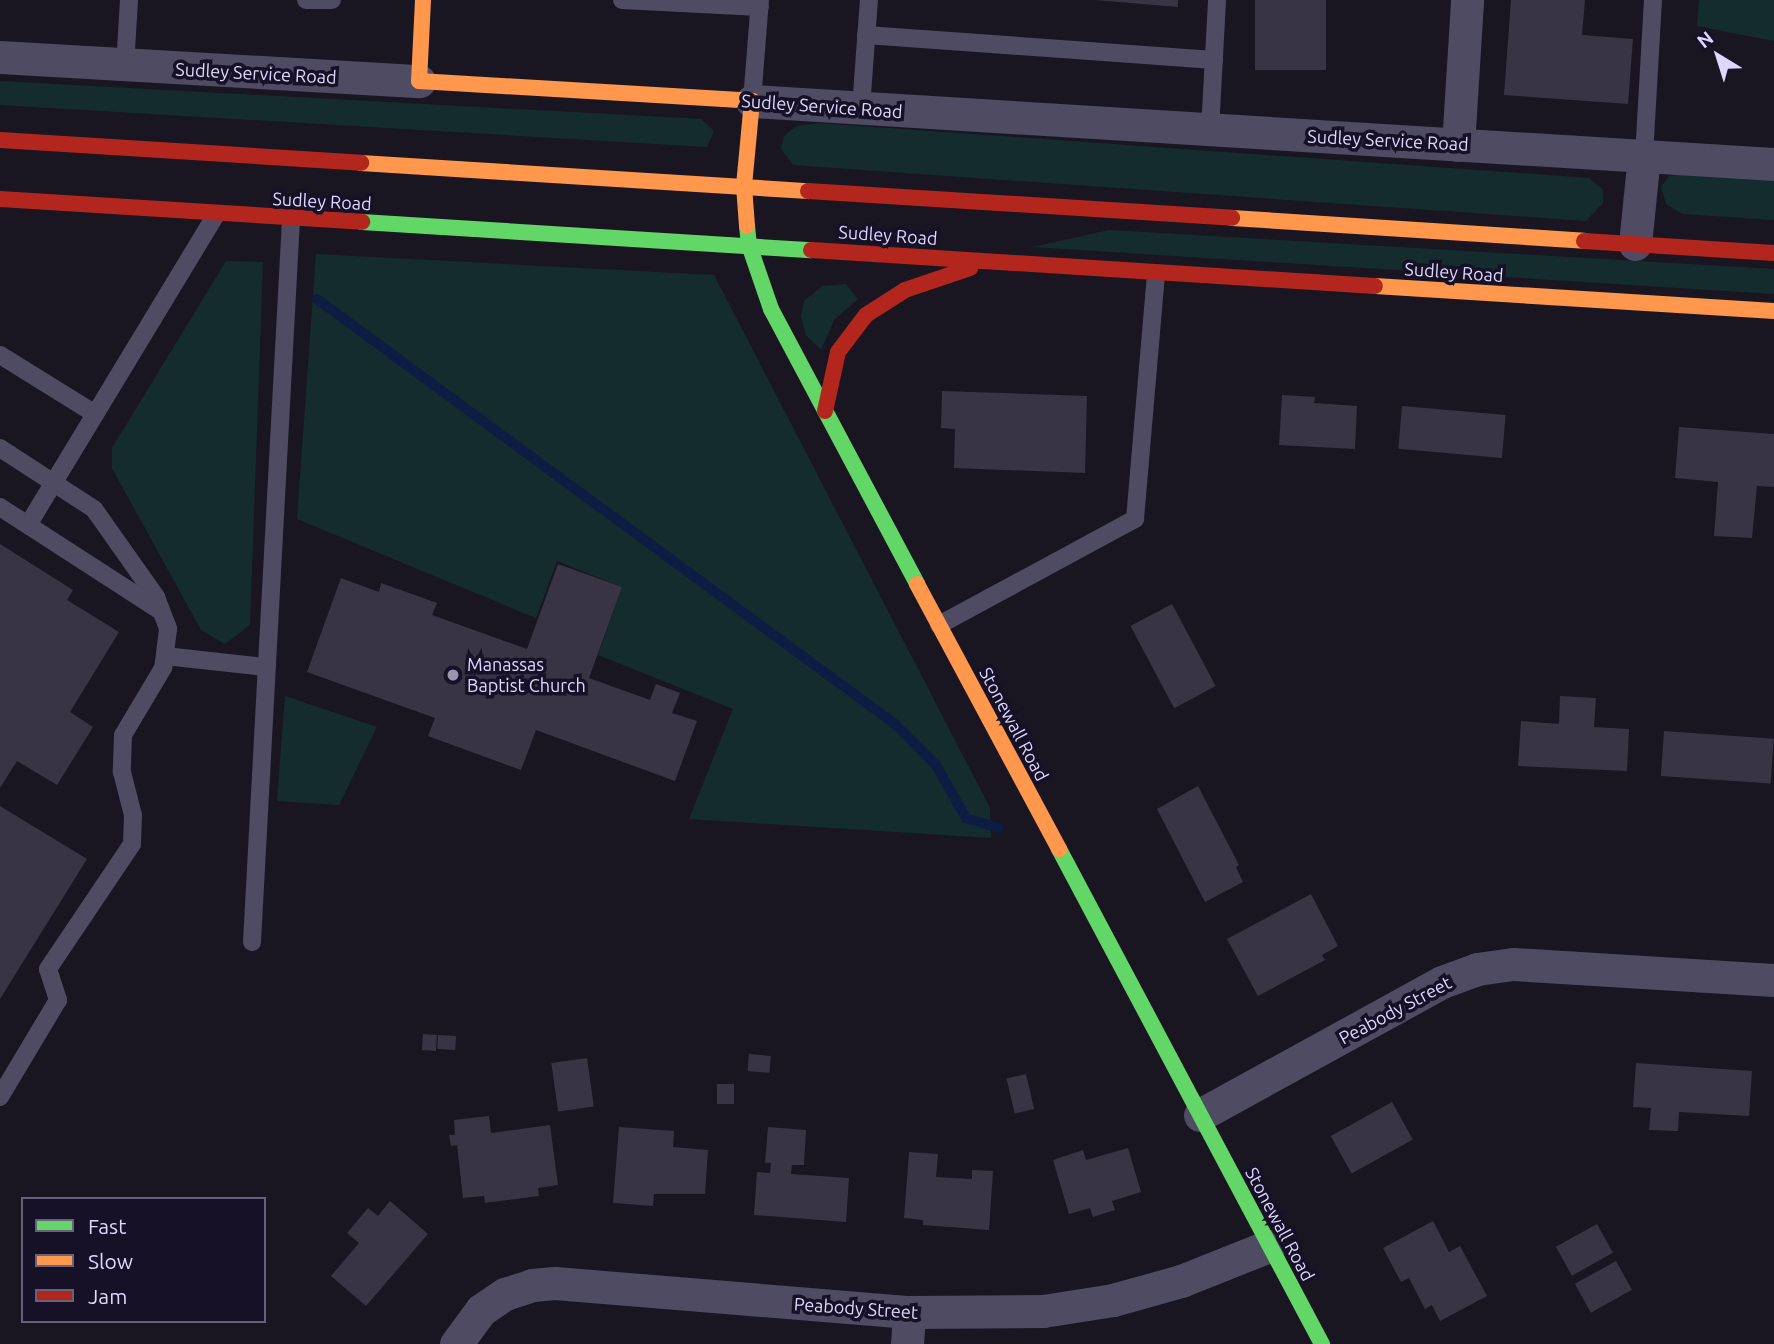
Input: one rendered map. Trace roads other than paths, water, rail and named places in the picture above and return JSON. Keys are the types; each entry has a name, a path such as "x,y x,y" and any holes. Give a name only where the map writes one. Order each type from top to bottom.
{"main road":[{"path":"419,81 423,0"},
{"name":"Sudley Service Road","path":"419,81 752,101"},
{"name":"Stonewall Road","path":"752,101 744,186 749,245 771,309 1322,1344"},
{"path":"0,140 1774,253"},
{"name":"Sudley Road","path":"0,198 291,219 749,245 1774,311"},
{"path":"825,411 838,352 866,315 905,290 948,274 1003,263"}],"street":[{"path":"1458,145 1466,0"},
{"name":"Sudley Service Road","path":"0,57 419,81"},
{"name":"Sudley Service Road","path":"752,101 1774,164"},
{"path":"1635,244 1644,156"},
{"name":"Peabody Street","path":"1200,1115 1442,982 1477,970 1513,964 1774,980"},
{"name":"Peabody Street","path":"456,1344 481,1310 505,1294 555,1283 908,1328 1113,1300 1181,1281 1269,1245"}],"lane":[{"path":"125,66 129,0"},
{"path":"306,0 332,0"},
{"path":"621,0 760,3 752,101"},
{"path":"861,108 869,0"},
{"path":"1210,130 1217,0"},
{"path":"1644,156 1653,0"},
{"path":"866,35 1214,60"},
{"path":"28,524 216,214"},
{"path":"252,942 264,667 291,219"},
{"path":"939,625 1135,519 1156,273"},
{"path":"0,355 95,414"},
{"path":"0,448 94,509 156,597 168,629 165,656 123,735 122,772 134,814 131,844 48,969 58,1000 0,1097"},
{"path":"0,507 162,612"},
{"path":"165,656 264,667"}],"waterway":[{"path":"317,299 895,724 936,765 966,818 999,828"}],"place":[{"name":"Manassas Baptist Church","path":"453,675"}]}
